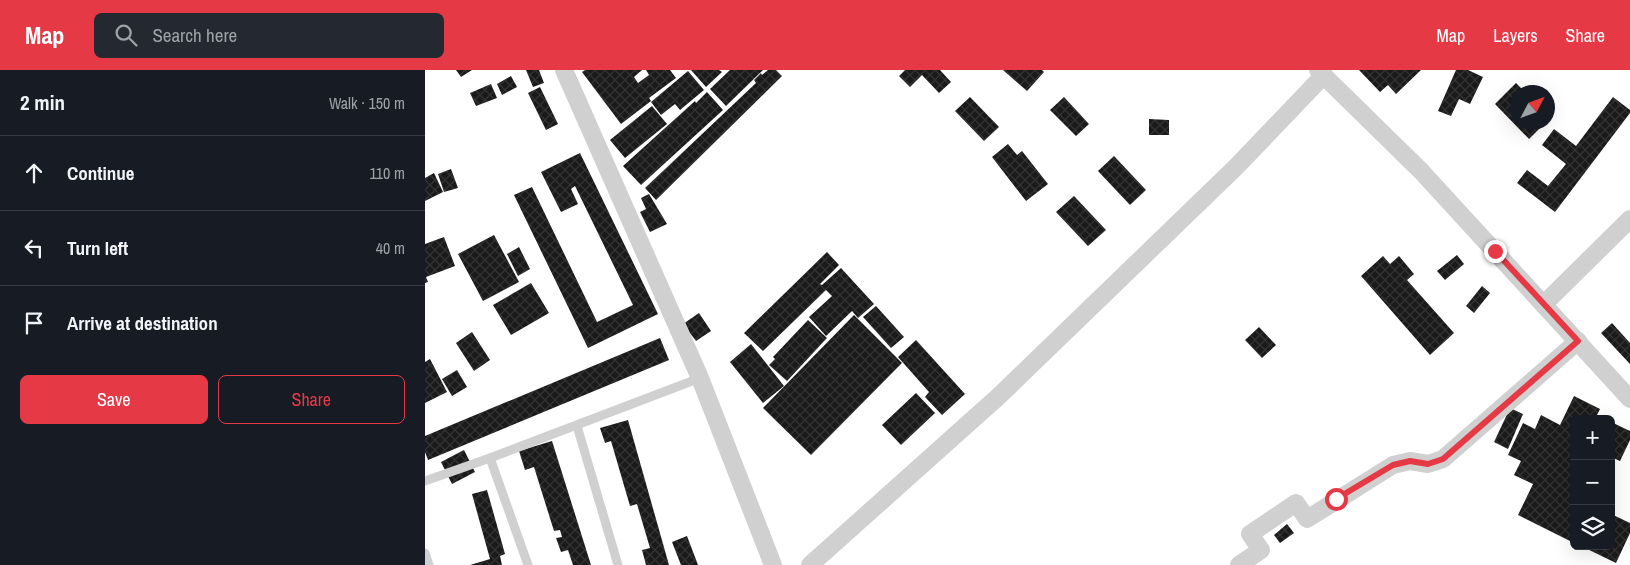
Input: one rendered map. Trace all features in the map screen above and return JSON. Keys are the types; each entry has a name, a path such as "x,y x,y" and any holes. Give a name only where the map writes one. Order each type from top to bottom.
{"street":[{"path":"564,70 700,378 773,565"},
{"path":"810,565 1006,389 1237,166 1321,72 1421,171 1630,399"},
{"path":"1544,304 1630,220"},
{"path":"1239,565 1261,550 1250,534 1296,503 1307,519 1393,465 1410,461 1428,464 1443,459 1578,341"}],"lane":[{"path":"425,480 577,426 700,378"},
{"path":"577,426 618,565"},
{"path":"490,458 528,565"},
{"path":"425,553 429,565"}],"building":[{"path":"456,70 472,70 461,77"},
{"path":"526,70 539,70 544,83 533,87"},
{"path":"585,70 642,70 634,77 638,83 649,75 646,70 670,70 676,78 649,98 651,101 621,124 582,72"},
{"path":"691,70 719,70 722,72 706,87"},
{"path":"730,70 763,70 726,106 710,89"},
{"path":"768,70 776,70 782,76 656,200 645,188 756,83 754,80 761,73 762,75"},
{"path":"905,70 940,70 951,82 939,93 922,75 910,87 899,76"},
{"path":"1003,70 1042,70 1044,72 1027,91"},
{"path":"1359,70 1421,70 1396,94 1388,85 1380,92"},
{"path":"1456,70 1468,70 1483,77 1470,104 1459,99 1451,116 1438,111"},
{"path":"688,71 704,90 680,110 675,104 661,115 651,102"},
{"path":"511,76 517,87 502,95 497,84"},
{"path":"491,84 497,98 476,106 470,93"},
{"path":"540,87 558,124 546,130 528,93"},
{"path":"1510,89 1510,119 1495,104"},
{"path":"707,92 723,110 641,185 623,166"},
{"path":"970,97 999,127 984,141 955,111"},
{"path":"1064,97 1089,124 1076,136 1050,110"},
{"path":"1613,97 1630,110 1630,113 1555,212 1517,183 1527,170 1548,186 1566,164 1542,145 1553,130 1576,146"},
{"path":"652,106 667,124 625,158 610,140"},
{"path":"1149,119 1169,120 1169,135 1149,135"},
{"path":"1520,130 1538,130 1529,139"},
{"path":"1008,144 1017,155 1022,151 1048,184 1026,201 992,157"},
{"path":"580,153 658,314 588,348 514,195 532,187 597,322 633,305 575,186 571,189 578,204 561,212 541,172"},
{"path":"1114,156 1146,190 1130,205 1098,171"},
{"path":"451,169 458,188 444,192 438,174"},
{"path":"434,173 443,192 425,201 425,178"},
{"path":"649,194 667,224 650,232 640,212 646,209 641,198"},
{"path":"1074,196 1106,230 1088,246 1056,212"},
{"path":"494,235 519,282 483,301 458,254"},
{"path":"444,237 455,266 426,277 428,282 425,283 425,244"},
{"path":"519,247 530,269 518,276 507,254"},
{"path":"827,252 839,265 820,284 822,285 841,268 874,304 858,318 852,311 826,336 809,317 832,296 826,290 763,351 744,333"},
{"path":"1457,255 1464,264 1445,280 1437,271"},
{"path":"1383,256 1390,264 1399,256 1414,274 1407,280 1454,333 1430,355 1361,276"},
{"path":"531,283 549,313 511,335 493,305"},
{"path":"1482,286 1490,293 1474,313 1466,306"},
{"path":"876,306 904,337 891,348 863,317"},
{"path":"699,313 711,331 696,341 683,324"},
{"path":"854,315 902,363 811,455 763,408"},
{"path":"808,320 827,338 787,381 769,365 775,359 773,357"},
{"path":"1612,323 1630,343 1630,364 1601,333"},
{"path":"1259,327 1276,345 1262,358 1245,340"},
{"path":"472,332 490,360 474,371 456,343"},
{"path":"660,338 669,360 428,460 425,452 425,436"},
{"path":"916,340 965,394 942,415 925,397 929,392 898,357"},
{"path":"751,344 784,386 763,403 730,362"},
{"path":"430,359 447,392 425,403 425,362"},
{"path":"457,370 467,387 452,396 442,379"},
{"path":"916,393 935,413 901,445 882,425"},
{"path":"1574,396 1600,409 1597,415 1570,415 1570,541 1518,515 1533,484 1514,475 1521,461 1508,455 1523,423 1535,429 1541,415 1560,425"},
{"path":"1510,408 1523,414 1508,449 1494,442"},
{"path":"628,420 669,565 646,565 642,550 650,548 637,504 630,506 611,441 605,443 600,428"},
{"path":"1615,424 1630,431 1630,440 1620,461 1615,459"},
{"path":"552,441 591,565 573,565 568,550 561,552 556,538 562,537 560,530 554,531 534,467 525,470 519,451"},
{"path":"464,450 475,472 452,484 441,462"},
{"path":"487,490 505,554 500,556 502,565 470,565 490,559 472,494"},
{"path":"1615,516 1630,523 1630,533 1616,563 1589,550 1615,550"},
{"path":"1287,524 1294,533 1280,543 1274,535"},
{"path":"687,536 698,565 681,565 672,542"}],"route":[{"path":"1336,499 1393,465 1410,461 1428,464 1443,459 1578,341 1495,251"}]}
